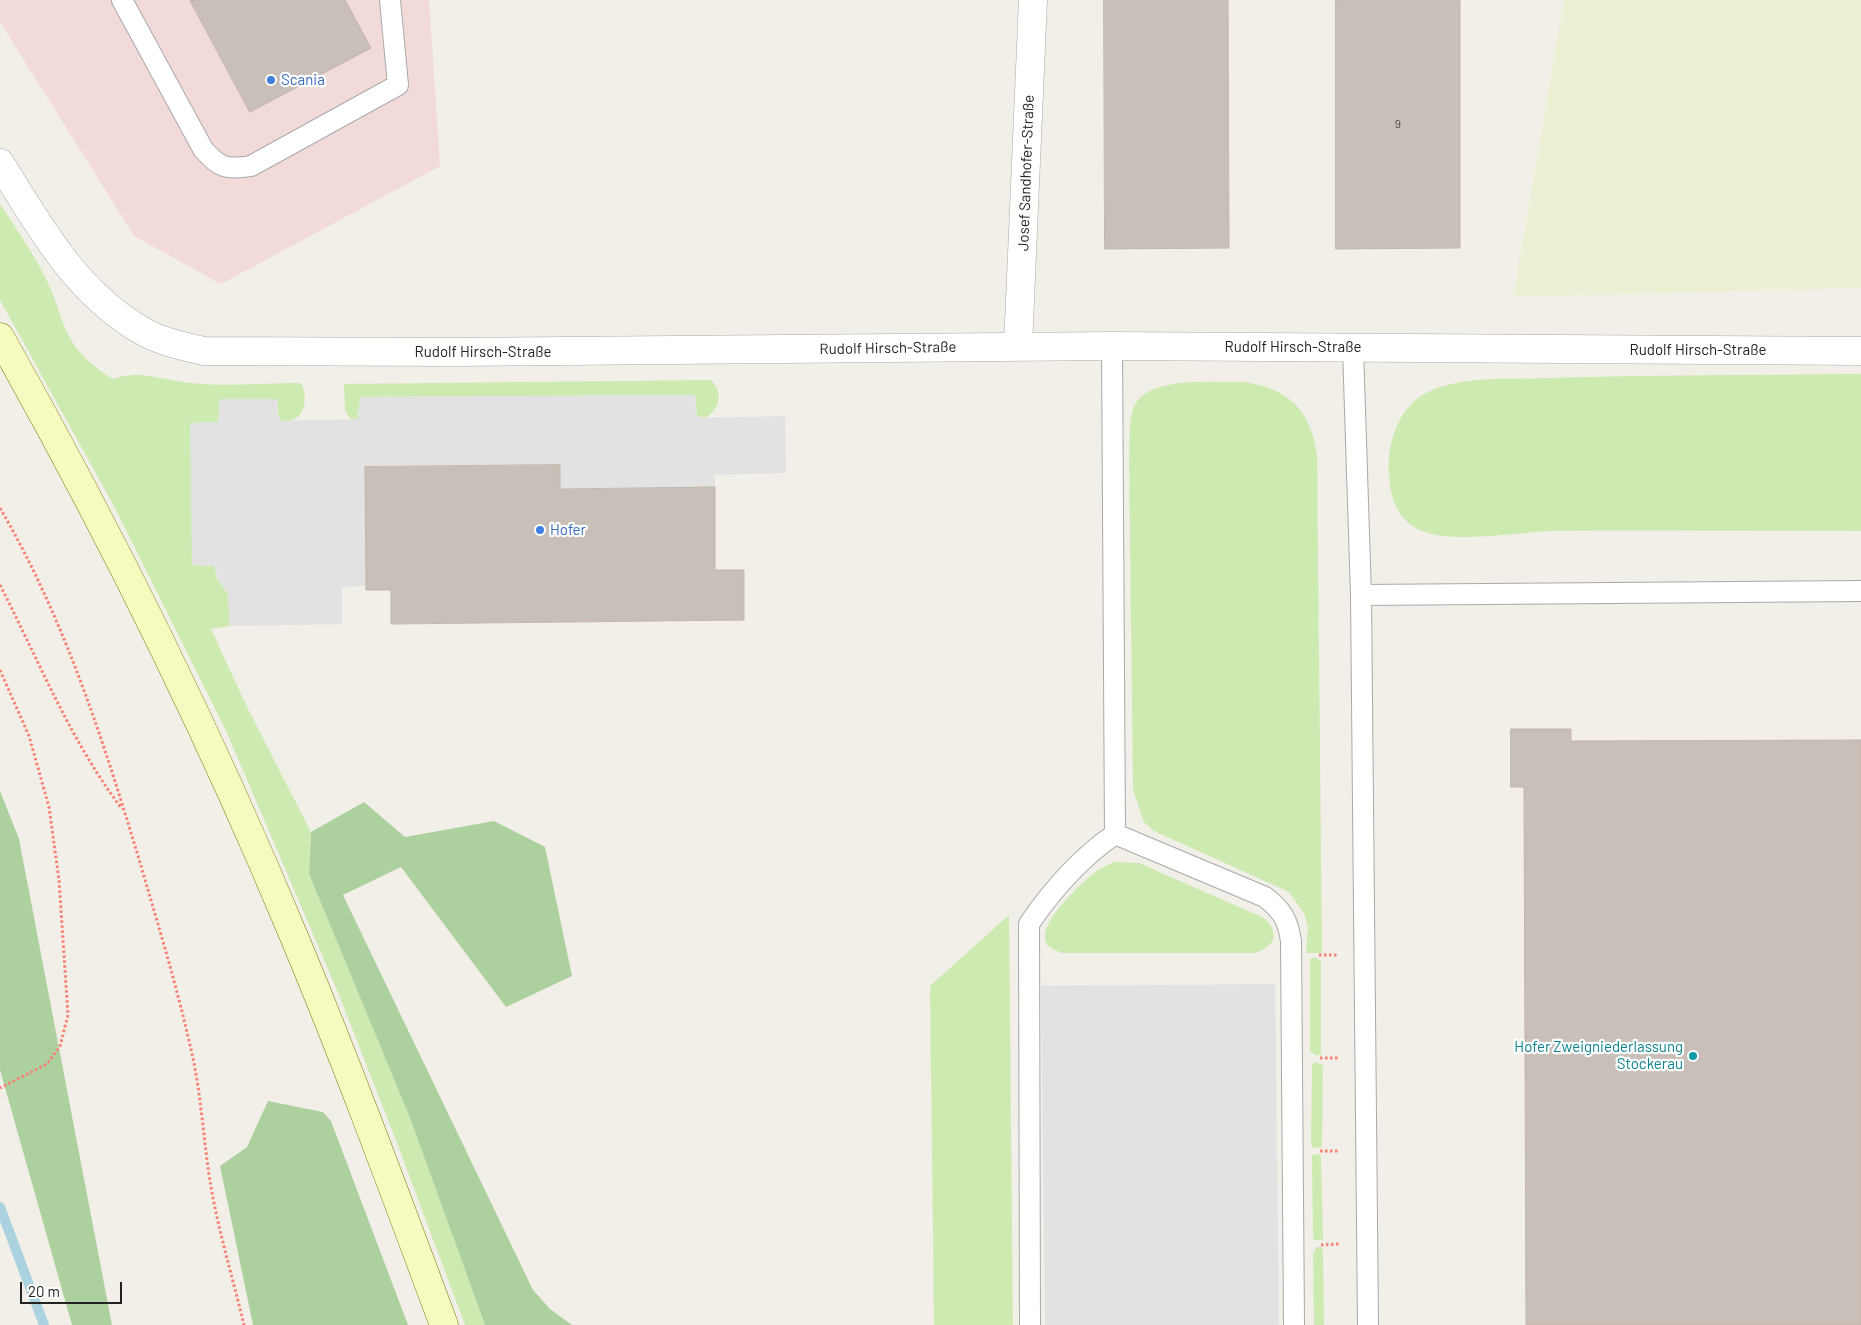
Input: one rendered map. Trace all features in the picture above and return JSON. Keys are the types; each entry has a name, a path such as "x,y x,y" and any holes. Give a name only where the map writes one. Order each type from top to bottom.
{"main road":[{"path":"0,337 104,528 224,775 331,1028 444,1325"}],"street":[{"name":"Josef Sandhofer-Straße","path":"1018,347 1033,0"},
{"name":"Rudolf Hirsch-Straße","path":"0,163 54,249 82,284 109,308 140,330 175,344 204,351 465,352 1112,346 1861,351"}],"lane":[{"path":"122,0 203,149 214,162 233,169 251,166 398,85 390,0"},
{"path":"1112,346 1116,834"},
{"path":"1352,348 1361,595 1368,1325"},
{"path":"1361,595 1861,591"},
{"path":"1116,834 1265,896 1280,909 1288,923 1291,956 1294,1325"},
{"path":"1030,1325 1029,924 1076,867 1097,847 1116,834"}],"path":[{"path":"0,508 27,555 48,600 80,682 124,811 175,984 194,1063 214,1206 244,1325"},
{"path":"0,586 62,714 89,762 124,811"},
{"path":"0,670 29,736 49,807 59,880 68,1015 60,1046 47,1064 0,1088"},
{"path":"1291,956 1364,955"},
{"path":"1292,1058 1365,1058"},
{"path":"1292,1151 1366,1150"},
{"path":"1293,1245 1367,1244"}],"shaded area":[{"path":"0,0 429,0 440,166 221,284 134,236 0,22"},
{"path":"695,395 696,413 700,418 785,416 786,473 715,475 715,487 560,489 559,465 365,467 366,586 342,587 342,624 230,626 228,594 220,583 214,566 192,565 190,423 218,422 220,399 277,399 278,416 281,421 358,419 360,397"},
{"path":"1275,984 1279,1325 1045,1325 1041,986"}],"green space":[{"path":"1564,0 1861,0 1861,288 1513,297"},
{"path":"0,204 41,269 50,287 66,330 73,342 82,354 113,379 123,376 142,375 204,384 299,383 302,385 305,399 304,406 302,412 293,420 279,420 277,399 220,399 218,422 191,423 192,565 214,566 217,578 228,594 230,626 211,629 247,707 311,832 309,874 410,1118 485,1325 465,1325 339,995 227,733 115,508 0,300"},
{"path":"1861,374 1861,531 1552,531 1451,537 1435,535 1414,527 1402,516 1394,502 1389,477 1389,465 1392,440 1396,428 1409,407 1418,398 1428,392 1456,383 1502,379"},
{"path":"711,380 718,390 719,396 714,411 705,418 697,416 695,395 360,397 358,419 351,419 345,411 344,384"},
{"path":"1197,382 1243,382 1273,390 1295,404 1309,426 1317,456 1322,953 1306,953 1308,927 1304,913 1289,892 1154,831 1144,822 1133,790 1129,456 1132,413 1138,401 1148,392 1163,386"},
{"path":"0,791 19,839 112,1325 72,1325 0,1070"},
{"path":"364,802 405,837 494,821 545,847 572,976 506,1007 401,867 343,895 533,1290 550,1309 572,1325 485,1325 410,1118 309,874 311,832"},
{"path":"1114,862 1139,863 1264,918 1274,934 1271,943 1268,947 1255,953 1062,953 1051,948 1045,939 1049,922 1055,913 1088,878"},
{"path":"1009,915 1013,1325 934,1325 930,986"},
{"path":"1315,957 1321,961 1321,1054 1317,1056 1310,1051 1310,959"},
{"path":"1315,1062 1323,1065 1322,1146 1320,1148 1312,1147 1311,1145 1312,1065"},
{"path":"268,1101 323,1112 331,1121 408,1325 253,1325 220,1166 247,1147"},
{"path":"1320,1154 1323,1240 1314,1240 1312,1155"},
{"path":"1317,1247 1321,1247 1323,1251 1324,1325 1314,1325 1313,1253"}],"building":[{"name":"Scania","path":"190,0 345,0 371,48 250,112"},
{"path":"1104,0 1228,0 1229,248 1105,249"},
{"path":"1336,0 1460,0 1460,248 1336,249"},
{"name":"Hofer","path":"560,465 560,489 715,487 715,570 744,570 744,620 391,624 391,590 366,590 365,467"},
{"name":"Hofer Zweigniederlassung Stockerau","path":"1511,729 1571,729 1571,741 1861,740 1861,1325 1526,1325 1524,787 1511,787"}],"waterway":[{"path":"0,1207 44,1325"}],"place":[{"name":"Scania","path":"271,80"},
{"name":"Hofer","path":"540,530"},
{"name":"Hofer Zweigniederlassung Stockerau","path":"1693,1056"}]}
